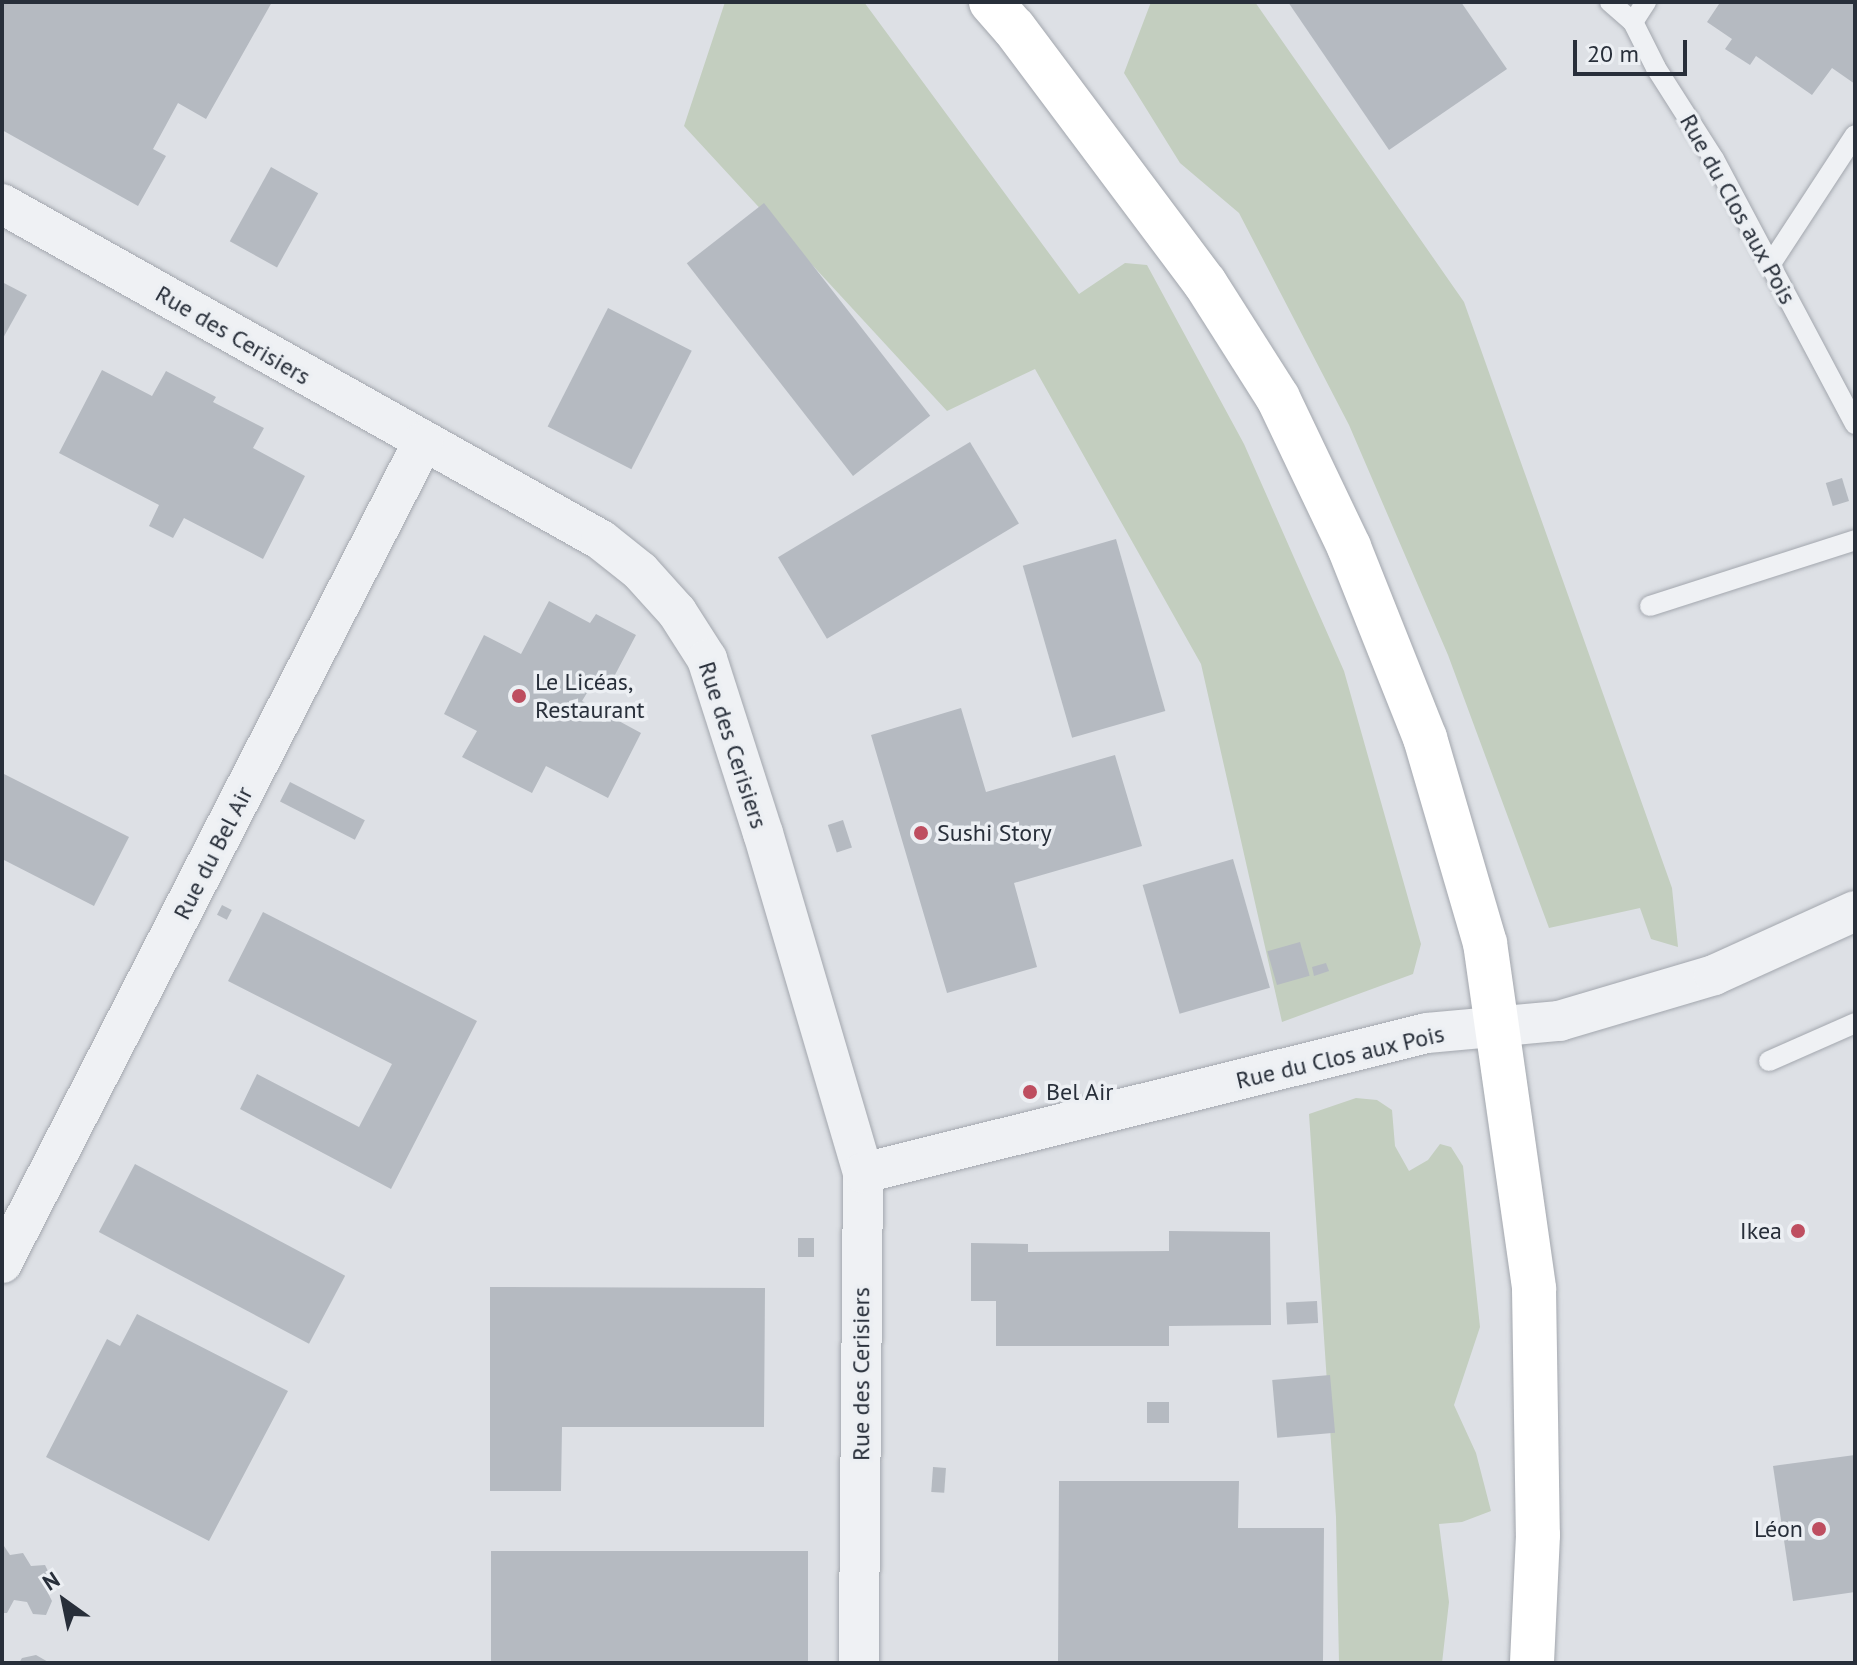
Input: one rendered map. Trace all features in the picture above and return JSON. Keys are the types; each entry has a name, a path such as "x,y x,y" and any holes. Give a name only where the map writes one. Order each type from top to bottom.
{"main road":[{"path":"991,2 1205,283 1278,398 1349,547 1425,738 1485,943 1534,1289 1538,1535 1532,1663"}],"street":[{"name":"Rue des Cerisiers","path":"2,204 601,540 640,571 668,602 707,659 745,773 863,1173 859,1663"},
{"name":"Rue du Bel Air","path":"2,1263 423,442"},
{"name":"Rue du Clos aux Pois","path":"863,1173 1427,1033 1559,1021 1714,975 1855,911"}],"lane":[{"name":"Rue du Clos aux Pois","path":"1610,2 1633,22 1656,68 1714,159 1855,424"},
{"path":"1633,22 1646,2"},
{"path":"1770,265 1855,135"},
{"path":"1650,606 1855,540"},
{"path":"1769,1061 1855,1023"}],"green space":[{"path":"725,2 864,2 1079,294 1125,263 1147,265 1244,444 1344,671 1421,944 1413,974 1282,1022 1201,664 1035,369 947,411 684,126"},
{"path":"1151,2 1255,2 1464,302 1672,888 1678,947 1651,939 1640,908 1549,928 1448,655 1349,425 1239,213 1180,163 1124,73"},
{"path":"1356,1098 1377,1100 1392,1110 1395,1146 1409,1171 1428,1160 1440,1144 1451,1147 1463,1166 1480,1327 1454,1405 1476,1453 1491,1511 1462,1522 1439,1524 1449,1602 1442,1663 1339,1663 1336,1517 1309,1114"}],"building":[{"path":"2,2 272,2 206,119 178,103 153,149 166,156 138,206 2,130"},
{"path":"1288,2 1461,2 1507,69 1389,150"},
{"path":"1717,2 1855,2 1855,84 1832,68 1812,95 1756,56 1750,65 1725,49 1732,39 1707,22 1719,4"},
{"path":"271,167 318,193 277,268 230,241"},
{"path":"764,203 930,416 853,476 687,263"},
{"path":"2,282 27,295 2,340"},
{"path":"608,308 692,351 631,469 548,427"},
{"path":"102,370 152,396 166,371 216,397 213,402 264,428 253,448 305,476 263,559 184,518 173,538 149,526 159,505 59,453"},
{"path":"970,442 1019,523 827,639 778,557"},
{"path":"1842,478 1849,501 1833,506 1826,483"},
{"path":"1116,539 1165,711 1072,738 1023,566"},
{"name":"Le Licéas, Restaurant","path":"549,601 590,623 596,614 636,635 607,690 593,683 582,701 641,733 608,798 546,766 532,793 462,757 477,731 444,714 484,635 521,654"},
{"path":"961,708 986,792 1115,755 1142,846 1014,883 1037,967 947,993 871,735"},
{"path":"2,773 129,837 94,906 2,859"},
{"path":"290,782 365,820 355,840 280,802"},
{"path":"843,820 852,848 837,853 828,825"},
{"path":"1233,859 1270,988 1180,1014 1143,885"},
{"path":"222,905 232,910 227,920 217,915"},
{"path":"263,912 477,1021 391,1189 240,1109 257,1074 359,1127 392,1064 228,981"},
{"path":"1300,942 1310,976 1277,985 1267,951"},
{"path":"1326,963 1329,971 1314,976 1312,967"},
{"path":"135,1164 345,1276 309,1344 99,1232"},
{"path":"1169,1231 1270,1232 1271,1325 1169,1326 1169,1346 996,1346 996,1301 971,1301 971,1243 1028,1244 1028,1252 1169,1251"},
{"path":"798,1238 814,1238 814,1257 798,1257"},
{"path":"490,1287 765,1288 764,1427 562,1427 561,1491 490,1491"},
{"path":"1317,1301 1318,1323 1287,1325 1286,1303"},
{"path":"137,1314 288,1391 209,1541 46,1457 107,1339 120,1346"},
{"path":"1330,1375 1335,1433 1277,1438 1272,1380"},
{"path":"1147,1402 1169,1402 1169,1423 1147,1423"},
{"name":"Léon","path":"1855,1455 1855,1592 1793,1601 1773,1466"},
{"path":"933,1467 946,1468 944,1493 931,1492"},
{"path":"1059,1481 1239,1481 1238,1528 1324,1528 1323,1663 1058,1663"},
{"path":"2,1543 10,1555 23,1553 31,1566 45,1565 51,1577 46,1589 52,1601 46,1615 33,1614 27,1602 14,1600 7,1613 2,1613"},
{"path":"491,1551 808,1551 808,1663 491,1663"},
{"path":"36,1655 50,1663 19,1663 22,1658"}],"place":[{"name":"Le Licéas, Restaurant","path":"519,696"},
{"name":"Sushi Story","path":"921,833"},
{"name":"Bel Air","path":"1030,1092"},
{"name":"Ikea","path":"1798,1231"},
{"name":"Léon","path":"1819,1529"}]}
